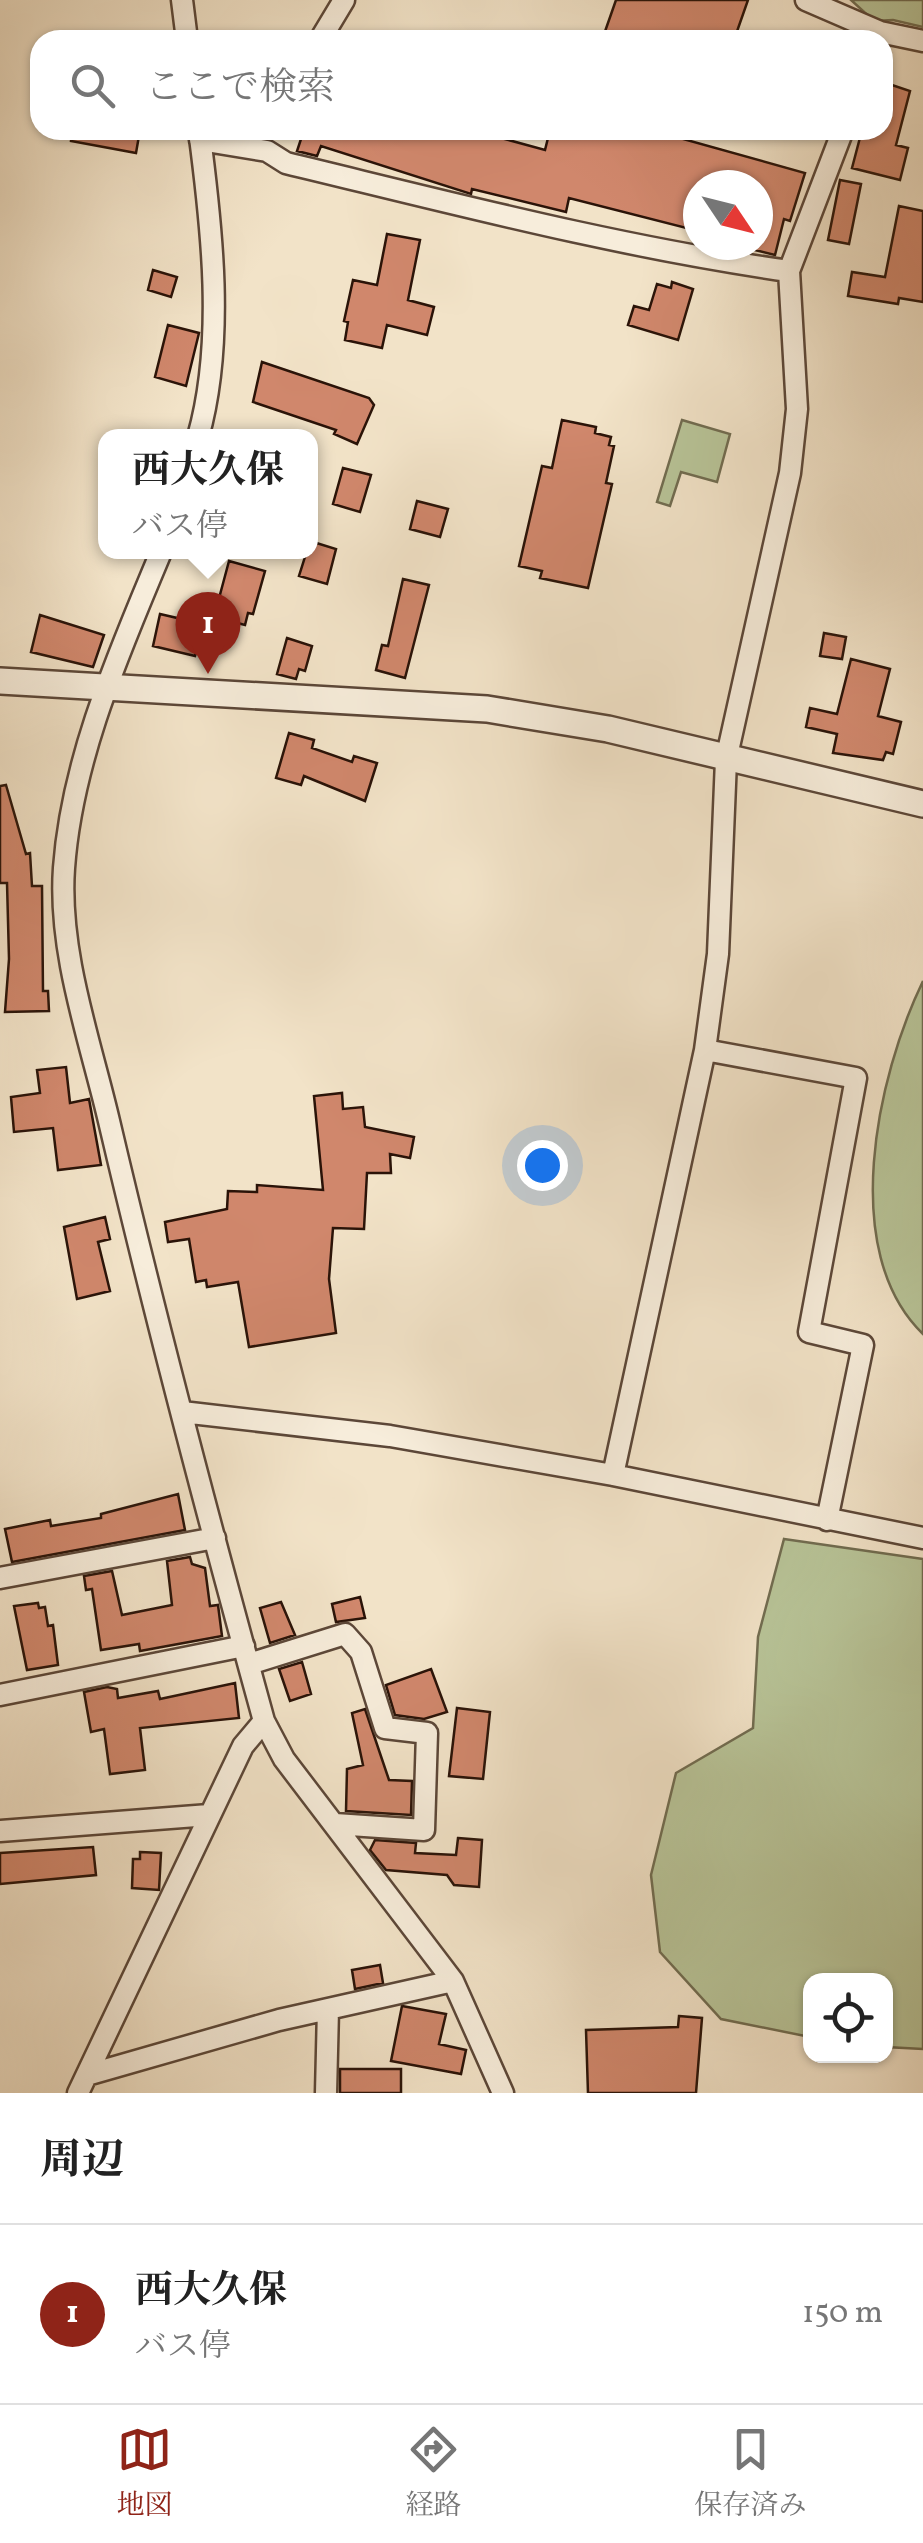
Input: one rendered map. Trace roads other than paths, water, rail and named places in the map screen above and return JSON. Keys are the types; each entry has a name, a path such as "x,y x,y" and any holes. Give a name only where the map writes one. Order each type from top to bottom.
{"street":[{"path":"182,0 186,30"},
{"path":"326,30 344,0"},
{"path":"806,0 867,30"},
{"path":"893,37 923,40"},
{"path":"200,140 215,338 212,388 200,429"},
{"path":"221,140 267,151 286,163 487,212 717,261 789,271"},
{"path":"267,151 271,140"},
{"path":"613,1475 705,1050 718,954 726,760 790,473 797,410 789,271 839,140"},
{"path":"157,559 105,688 70,818 64,869 64,924 182,1412 264,1721 284,1759 452,1981 503,2093"},
{"path":"0,681 487,710 608,729 923,804"},
{"path":"705,1050 856,1078 809,1332 863,1345 827,1520"},
{"path":"182,1412 390,1436 613,1475 923,1538"},
{"path":"0,1578 215,1538"},
{"path":"0,1695 246,1655 345,1634 361,1652 385,1728 428,1733 424,1830 335,1824"},
{"path":"82,2084 243,1746 264,1721"},
{"path":"0,1831 209,1815"},
{"path":"82,2084 328,2009 452,1981"},
{"path":"326,2093 328,2009"}],"place":[{"name":"西大久保","path":"208,674"}]}
